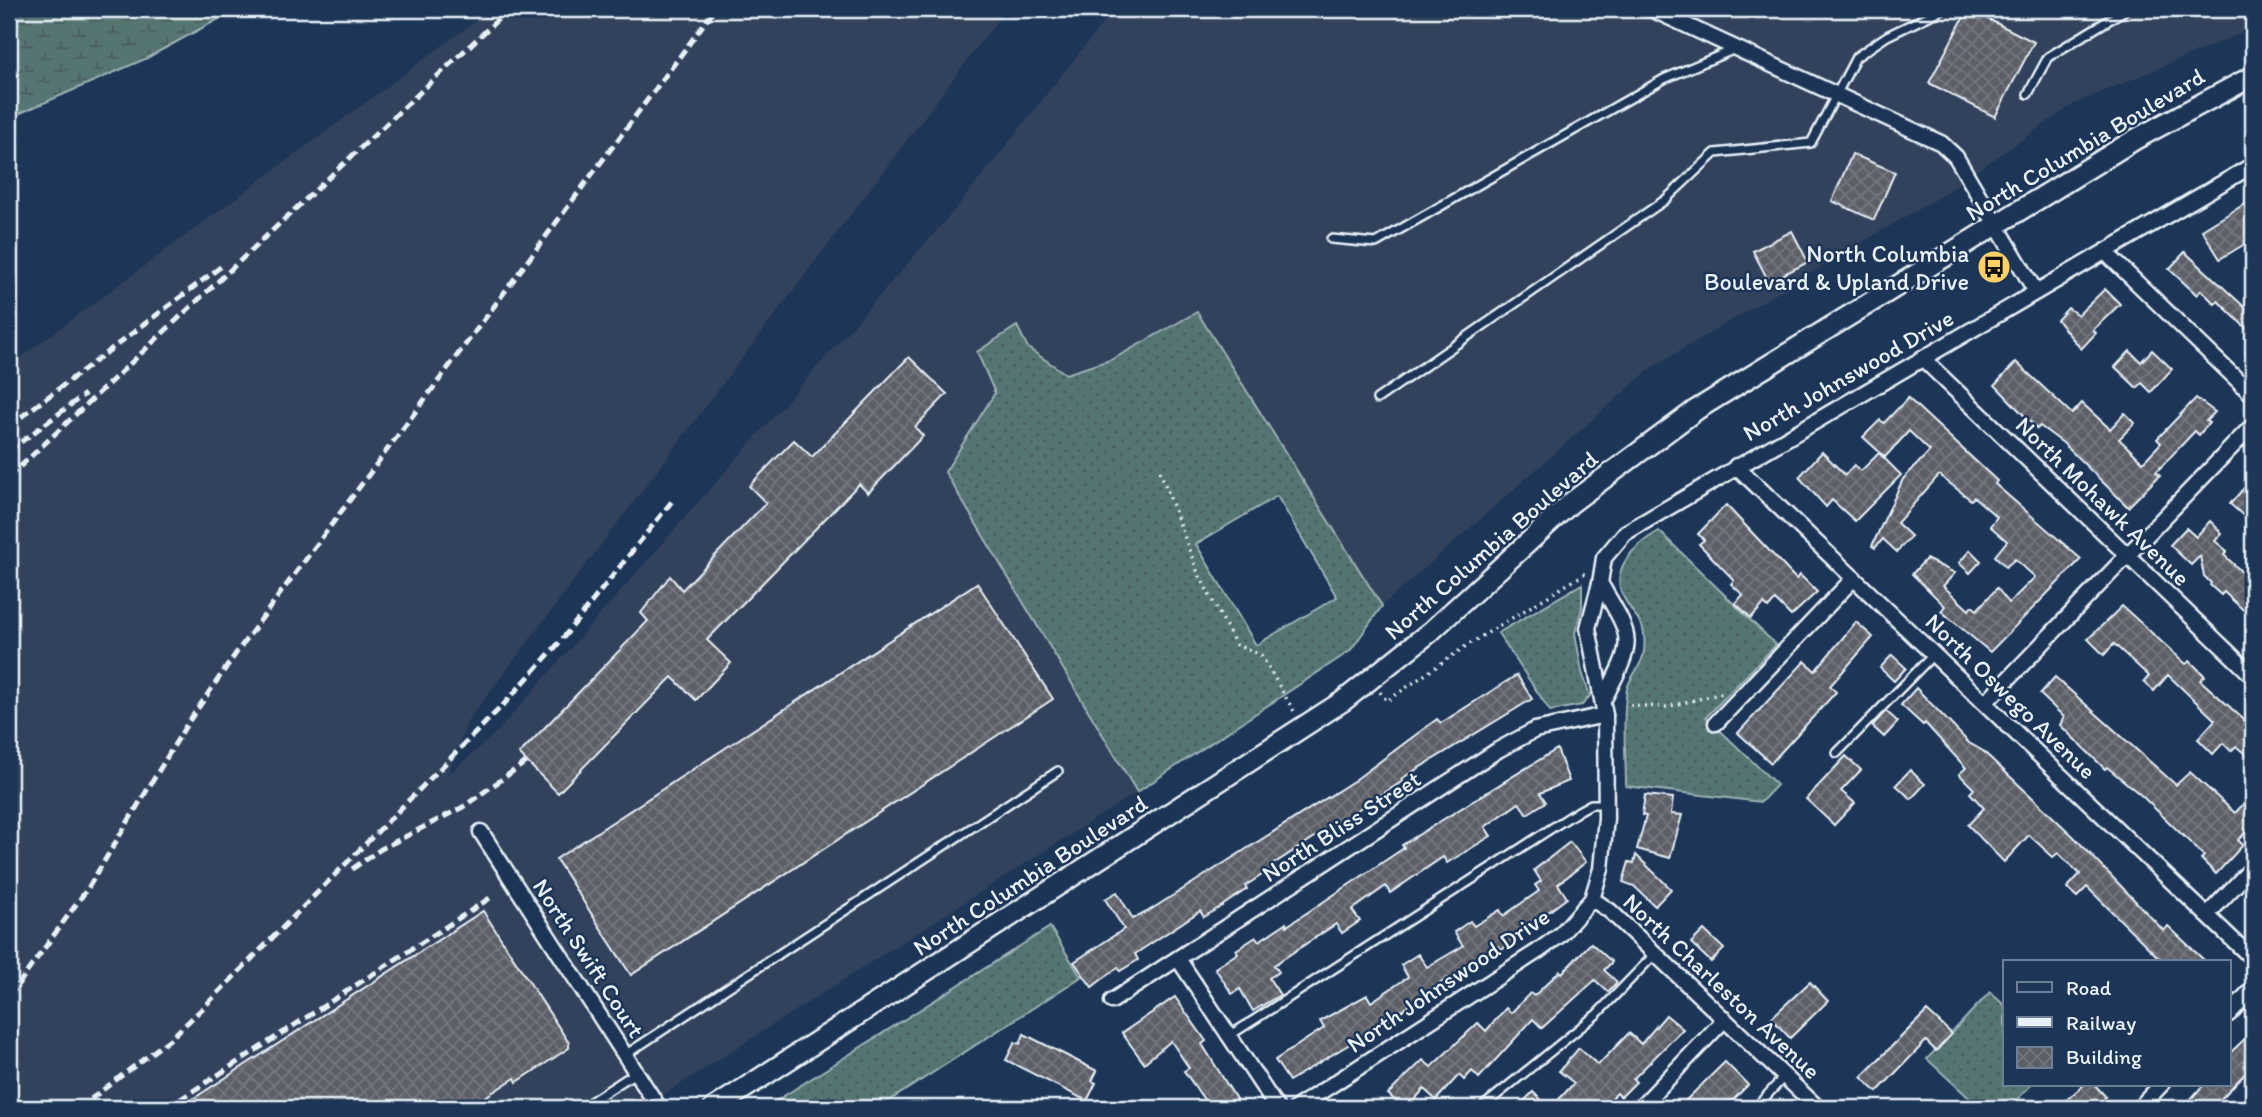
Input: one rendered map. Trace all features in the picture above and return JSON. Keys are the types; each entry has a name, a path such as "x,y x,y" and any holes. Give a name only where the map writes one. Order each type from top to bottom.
{"main road":[{"name":"North Columbia Boulevard","path":"714,1108 1303,727 1371,680 1430,632 1545,523 1634,453 1696,410 2134,140 2253,76"}],"street":[{"path":"1651,9 1926,134 1950,150 2036,292"},
{"name":"North Johnswood Drive","path":"1296,1108 1538,951 1560,935 1592,899 1602,859 1605,804 1604,708 1588,637 1604,558 1617,540 1737,466 2253,165"},
{"path":"2105,252 2253,395"},
{"name":"North Mohawk Avenue","path":"1922,358 2253,676"},
{"path":"1986,704 2253,425"},
{"name":"North Oswego Avenue","path":"1737,466 2253,959"},
{"path":"1716,723 1854,578"},
{"name":"North Johnswood Drive","path":"1600,583 1626,626 1628,640 1627,652 1604,708"},
{"path":"1591,619 1601,612 1617,615"},
{"path":"1593,663 1605,667 1620,664"},
{"name":"North Bliss Street","path":"1112,1001 1179,960 1498,750 1535,730 1604,708"},
{"name":"North Swift Court","path":"481,832 659,1108"},
{"path":"2207,915 2253,867"},
{"name":"North Charleston Avenue","path":"1592,899 1607,908 1818,1108"},
{"path":"1179,960 1277,1108"},
{"path":"2230,1013 2253,988"},
{"path":"1640,1108 1724,1020"},
{"path":"2139,1108 2160,1086"}],"lane":[{"path":"1377,399 1665,200 1715,153 1811,143 1856,57 1886,36 1943,9"},
{"path":"2028,94 2048,57 2127,9"},
{"path":"1331,239 1376,243 1664,79 1737,48"},
{"path":"1836,753 1934,654"},
{"path":"625,1055 1058,771"},
{"path":"1229,1036 1586,806 1605,804"},
{"path":"1481,1108 1597,1014 1655,954"},
{"path":"581,1108 636,1072"},
{"path":"1755,1108 1785,1076"}],"path":[{"path":"1160,471 1198,573 1236,645 1261,655 1303,727"},
{"path":"1371,680 1387,701 1469,644 1585,575 1587,568"},
{"path":"1630,705 1666,707 1717,693 1737,701"}],"shaded area":[{"path":"492,9 1006,9 468,721 447,776 497,732 958,206 1114,9 2253,9 2253,28 2074,104 1942,195 1651,368 1382,606 1197,312 1113,359 1066,374 1028,348 977,352 995,393 945,473 1137,792 643,1108 9,1108 9,366"}],"green space":[{"path":"9,9 237,9 145,59 9,118"},
{"path":"1197,312 1382,606 1350,651 1137,792 945,472 995,393 977,352 1017,326 1028,348 1066,374 1113,359","holes":["1277,496 1337,597 1256,645 1196,544"]},
{"path":"1659,531 1776,645 1706,717 1777,785 1761,802 1626,786 1624,725 1627,689 1641,661 1644,633 1624,598 1619,577 1627,558"},
{"path":"1582,584 1582,607 1575,633 1582,672 1590,696 1582,705 1550,711 1498,633"},
{"path":"1050,927 1081,977 878,1108 765,1108"},
{"path":"1990,992 2003,1004 2003,1086 2030,1086 2009,1108 1980,1108 1927,1059"}],"building":[{"path":"1968,9 2034,42 1995,117 1929,83"},
{"path":"1852,154 1895,172 1874,220 1832,201"},
{"path":"2253,199 2253,239 2220,259 2202,230"},
{"path":"1792,231 1808,262 1769,282 1753,251"},
{"path":"2185,252 2253,315 2253,335 2218,301 2215,304 2201,290 2197,295 2169,269"},
{"path":"2105,289 2120,304 2093,330 2096,333 2081,349 2057,320 2068,308 2078,315"},
{"path":"2152,350 2172,369 2151,392 2142,383 2137,388 2115,367 2130,351 2141,362"},
{"path":"909,357 947,394 915,427 923,436 868,493 859,484 707,640 731,663 696,700 672,677 558,793 519,754 648,621 641,613 670,576 682,590 766,503 749,486 794,440 812,457"},
{"path":"2016,362 2072,414 2082,403 2110,429 2125,413 2135,423 2119,439 2143,462 2161,443 2157,439 2196,398 2215,412 2206,421 2209,423 2199,435 2195,431 2156,472 2160,475 2128,507 2063,443 2040,426 2037,429 1995,385"},
{"path":"1908,398 1997,481 1995,484 2081,559 1990,652 1941,611 1945,606 1912,574 1926,559 1955,573 1943,586 1969,610 1972,606 1977,610 1997,588 2009,603 2035,577 2015,559 2006,567 1995,556 2007,541 1990,526 1997,517 1974,497 1971,500 1939,475 1897,523 1911,536 1897,552 1883,539 1875,548 1872,546 1903,479 1930,451 1909,431 1885,457 1863,437 1880,420 1884,423"},
{"path":"1822,452 1845,475 1854,465 1861,471 1879,453 1901,475 1855,521 1832,500 1826,507 1799,477"},
{"path":"2253,478 2253,524 2230,504"},
{"path":"1726,505 1796,579 1800,575 1817,592 1791,616 1775,600 1768,608 1764,604 1751,618 1735,603 1743,595 1731,584 1734,580 1699,544 1704,540 1698,534"},
{"path":"2210,521 2222,533 2215,541 2227,551 2224,555 2253,583 2253,619 2224,592 2221,595 2210,585 2204,576 2200,556 2191,565 2170,545 2186,528 2196,537"},
{"path":"1970,550 1981,561 1970,573 1959,563"},
{"path":"977,583 1053,699 631,975 556,859"},
{"path":"2122,606 2186,664 2190,661 2205,676 2200,680 2253,728 2253,761 2236,746 2231,751 2223,743 2213,754 2198,739 2215,720 2168,675 2154,691 2144,682 2149,676 2114,644 2104,655 2088,639"},
{"path":"1856,622 1873,637 1830,686 1836,692 1771,763 1738,733 1805,661 1815,671"},
{"path":"1892,655 1906,668 1894,681 1880,668"},
{"path":"1517,675 1532,699 1401,779 1403,781 1349,815 1351,818 1333,829 1332,826 1272,865 1274,867 1245,886 1247,889 1222,906 1204,917 1200,911 1135,954 1138,960 1120,971 1118,967 1092,987 1074,962 1124,929 1105,899 1117,892 1133,919 1147,912 1355,780 1437,719 1441,723"},
{"path":"2055,677 2176,785 2190,772 2235,813 2253,794 2253,825 2238,840 2243,845 2216,874 2201,859 2204,856 2142,796 2107,767 2105,769 2060,725 2064,717 2040,694"},
{"path":"1916,688 1969,743 1983,751 2073,836 2164,931 2168,926 2204,960 2161,960 2087,887 2077,897 2067,888 2080,874 2058,853 2053,857 2029,835 2004,862 1968,825 1984,808 1970,793 1974,789 1959,774 1966,768 1925,723 1923,725 1901,705"},
{"path":"1886,711 1898,722 1884,737 1872,726"},
{"path":"1557,749 1569,781 1540,793 1546,802 1527,814 1519,803 1485,827 1491,836 1447,863 1443,857 1390,893 1386,886 1352,910 1360,921 1342,933 1336,924 1274,965 1279,972 1269,978 1280,995 1253,1011 1240,989 1232,994 1215,968 1238,953 1236,950 1256,937 1259,941 1286,923 1287,926 1404,848 1402,845"},
{"path":"1846,756 1861,770 1841,791 1855,803 1834,825 1806,799"},
{"path":"1910,770 1925,784 1911,799 1896,785"},
{"path":"1645,795 1673,798 1671,814 1682,815 1670,858 1637,849 1646,816 1642,815"},
{"path":"1570,842 1586,862 1558,884 1567,898 1516,936 1518,940 1501,950 1498,946 1465,969 1466,971 1449,981 1448,978 1384,1023 1289,1081 1275,1060 1324,1028 1320,1021 1367,995 1371,1002 1408,977 1401,965 1418,954 1427,967 1463,946 1454,932 1470,921 1474,926 1500,910 1503,916 1539,891 1535,885 1541,881 1534,870"},
{"path":"1636,855 1671,889 1655,906 1634,886 1623,882 1629,862 1634,863"},
{"path":"483,911 569,1043 569,1048 517,1082 515,1078 468,1108 179,1108"},
{"path":"1704,930 1724,949 1711,962 1691,943"},
{"path":"1591,943 1612,962 1604,970 1617,982 1608,992 1595,980 1542,1028 1533,1019 1479,1078 1472,1071 1464,1080 1459,1075 1436,1100 1424,1089 1407,1108 1403,1108 1388,1094 1423,1060 1431,1067 1478,1023 1486,1031 1506,1008 1511,1013 1530,993 1534,996 1560,971 1562,973"},
{"path":"1810,982 1828,1001 1790,1038 1771,1018"},
{"path":"1175,997 1206,1041 1202,1044 1236,1099 1221,1108 1210,1108 1184,1071 1189,1068 1171,1041 1144,1063 1122,1033"},
{"path":"1927,1011 1952,1034 1936,1051 1926,1041 1877,1092 1861,1077"},
{"path":"1666,1015 1683,1029 1633,1079 1636,1082 1621,1097 1617,1093 1603,1108 1551,1108 1574,1083 1559,1071 1579,1048 1598,1065 1629,1033 1641,1044"},
{"path":"2253,1031 2253,1065 2219,1101 2227,1108 2183,1108 2202,1086 2230,1086 2230,1053"},
{"path":"1024,1034 1097,1071 1092,1081 1096,1083 1087,1101 1006,1060 1015,1042 1020,1044"},
{"path":"1725,1062 1748,1085 1735,1098 1724,1108 1678,1108"},
{"path":"2083,1086 2096,1086 2106,1097 2093,1108 2057,1108"},
{"path":"1533,1092 1550,1108 1517,1108"}],"railway":[{"path":"9,477 509,9"},
{"path":"9,997 88,888 187,724 239,649 715,9"},
{"path":"9,426 223,265"},
{"path":"9,451 85,394"},
{"path":"79,1108 170,1039 205,1006 507,701 559,643 673,500"},
{"path":"352,869 381,849 463,807 526,762"},
{"path":"167,1108 490,898"}],"place":[{"name":"North Columbia Boulevard & Upland Drive","path":"1994,267"}]}
